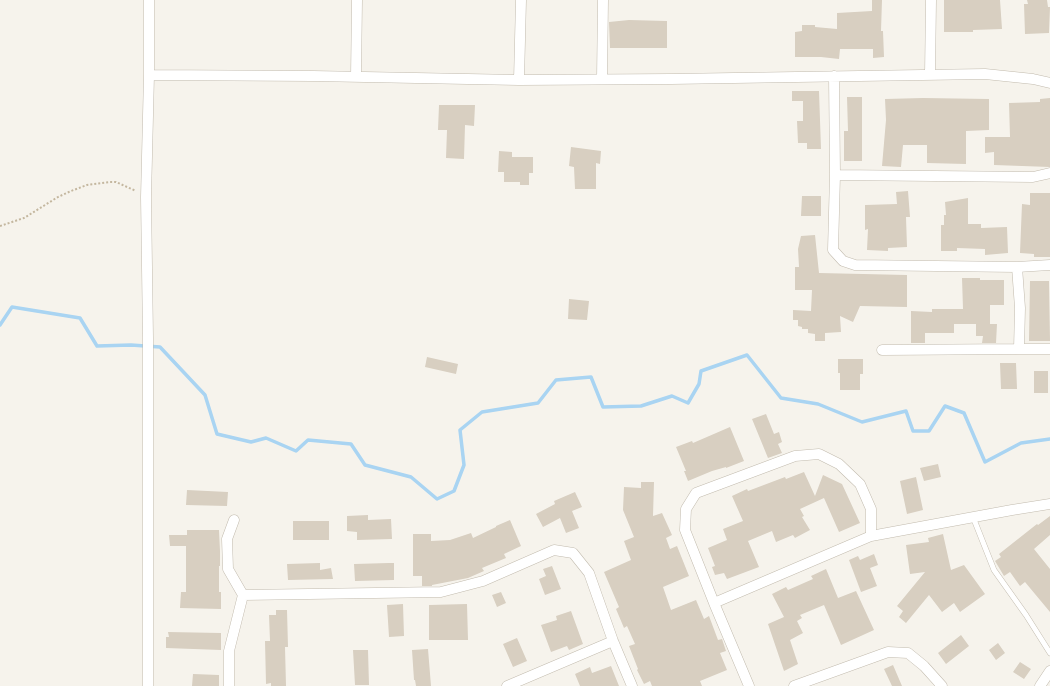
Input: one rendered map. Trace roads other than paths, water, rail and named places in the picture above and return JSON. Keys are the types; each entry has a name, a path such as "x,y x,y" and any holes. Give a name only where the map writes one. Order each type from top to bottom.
{"street":[{"path":"148,686 148,338 146,197 149,0"},
{"path":"356,76 357,0"},
{"path":"519,80 521,0"},
{"path":"602,80 603,0"},
{"path":"930,75 931,0"},
{"path":"149,75 356,76 519,80 602,80 985,74 1033,79 1050,83"},
{"path":"834,76 835,174 833,250 843,261 855,265 1017,267 1050,265"},
{"path":"835,174 1033,177 1050,173"},
{"path":"1017,267 1020,308 1019,349"},
{"path":"882,350 1050,349"},
{"path":"748,686 685,530 686,509 696,493 795,456 819,454 839,464 860,484 871,509 871,536"},
{"path":"714,603 871,536 1050,504"},
{"path":"229,686 229,651 243,595 228,569 227,539 234,520"},
{"path":"243,595 441,592 483,581 554,550 573,553 589,573 613,642 632,686"},
{"path":"507,686 613,642"},
{"path":"794,686 888,652 908,653 924,666 942,686"},
{"path":"1040,686 1050,671"}],"lane":[{"path":"972,517 994,570 1050,652"}],"waterway":[{"path":"0,325 12,307 80,318 97,346 131,345 160,347 205,395 217,434 251,442 266,438 296,451 308,440 351,444 365,465 411,477 437,499 454,491 464,465 460,430 482,412 538,403 556,380 591,377 603,407 641,406 672,396 688,403 699,384 701,371 747,355 781,398 818,404 862,422 906,411 913,431 929,431 945,406 964,413 985,462 1021,443 1050,439"}]}
